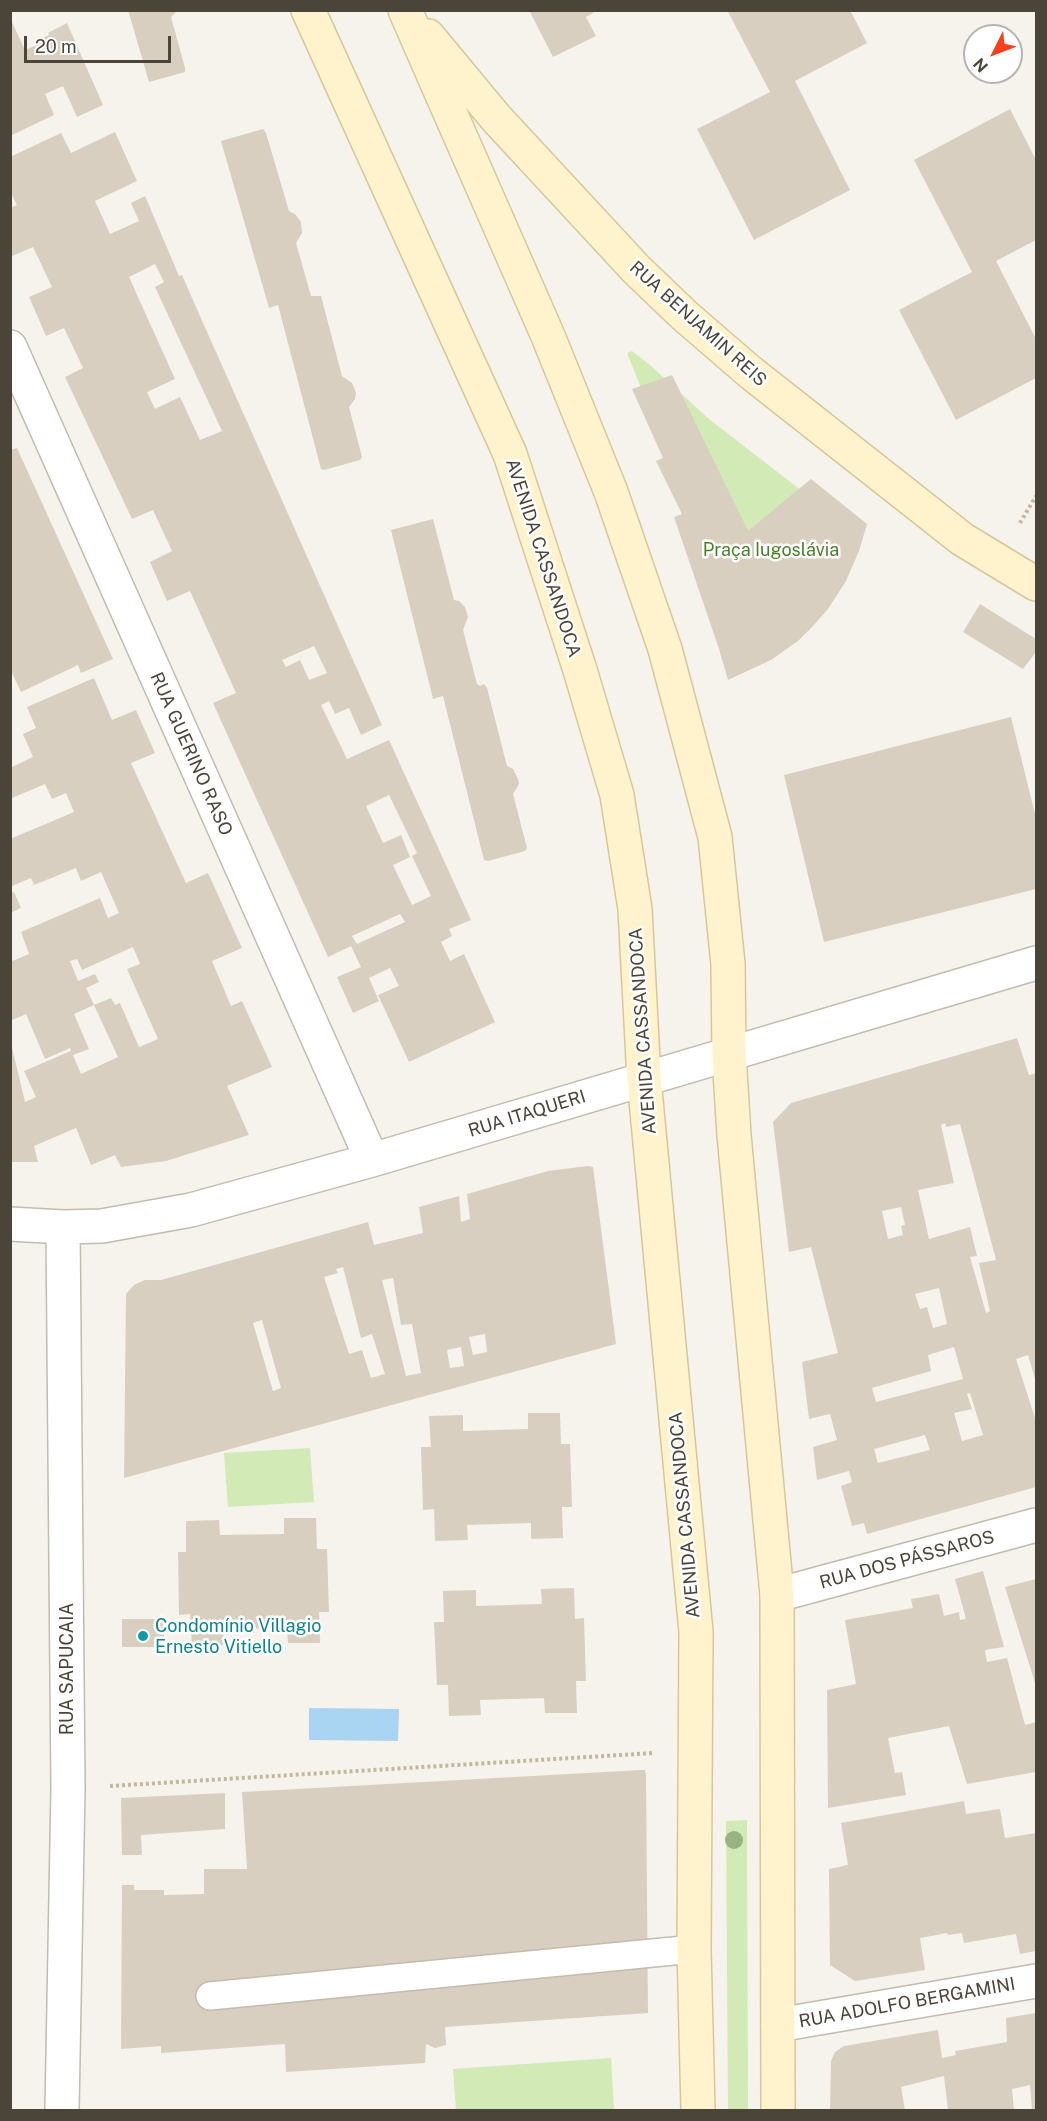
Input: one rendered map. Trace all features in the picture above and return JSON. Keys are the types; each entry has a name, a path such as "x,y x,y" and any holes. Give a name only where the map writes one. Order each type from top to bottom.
{"street":[{"name":"AVENIDA CASSANDOCA","path":"308,10 510,454 580,670 619,807 635,909 644,1079 696,1632 694,1949 698,2110"},
{"name":"RUA BENJAMIN REIS","path":"406,10 496,118 636,269 684,315 750,372 962,539 1036,584"},
{"path":"406,10 548,336 611,492 665,649 715,837 728,964 729,1055 734,1135 777,1595 778,2110"},
{"name":"RUA GUERINO RASO","path":"10,347 372,1160"},
{"name":"RUA ITAQUERI","path":"10,1224 63,1227 123,1223 191,1210 372,1160 1036,963"},
{"name":"RUA SAPUCAIA","path":"62,2110 68,1788 63,1227"},
{"name":"RUA DOS PÁSSAROS","path":"777,1595 1036,1525"},
{"name":"RUA ADOLFO BERGAMINI","path":"778,2025 1036,1981"}],"lane":[{"path":"210,1996 694,1949"}],"path":[{"path":"120,1785 649,1754"}],"green space":[{"path":"632,351 709,419 802,491 810,608 662,440 627,353"},
{"path":"310,1448 314,1502 228,1507 224,1453"},
{"path":"747,1820 748,2110 728,2110 726,1821"},
{"path":"611,2058 614,2110 456,2110 453,2069"}],"water":[{"path":"309,1708 399,1709 398,1741 309,1740"}],"building":[{"path":"128,10 178,10 171,17 185,72 149,82"},
{"path":"534,10 598,10 586,17 596,36 553,57 530,12"},
{"path":"727,10 850,10 867,43 795,81 850,190 754,240 697,129 770,92"},
{"path":"10,18 25,50 37,45 35,42 67,23 103,105 77,117 63,86 45,94 54,115 10,136"},
{"path":"1010,109 1036,160 1036,240 996,261 1036,339 1036,378 956,420 899,310 972,272 914,160"},
{"path":"263,129 289,211 295,214 301,222 302,233 296,243 311,296 321,296 342,376 352,383 356,393 349,407 362,457 360,460 324,470 321,469 278,305 269,308 221,141"},
{"path":"115,132 137,181 95,201 110,234 139,221 131,203 145,196 382,725 361,735 349,708 335,714 329,701 321,705 347,759 389,740 471,920 449,929 452,936 441,942 450,961 464,954 495,1022 409,1062 378,995 399,986 390,968 369,978 379,1001 353,1013 337,977 361,967 351,946 328,957 213,703 236,693 190,591 167,601 150,562 172,551 153,510 132,519 65,377 83,368 64,328 46,336 29,297 52,287 33,247 10,257 10,208 17,205 10,191 10,157 61,133 71,153","holes":["155,264 164,282 155,287 222,431 200,440 180,397 155,409 147,392 175,379 129,277","314,646 327,673 309,680 300,660 286,667 282,660","389,795 417,853 412,856 431,896 412,905 393,865 410,857 401,835 383,843 366,806","400,914 405,922 357,944 352,936"]},
{"name":"Praça Iugoslávia","path":"672,375 748,531 811,479 867,524 859,551 846,581 828,609 813,626 798,641 771,660 728,680 674,517 682,514 656,461 663,458 632,389"},
{"path":"17,448 113,659 81,673 78,665 21,692 12,673 10,674 10,450"},
{"path":"433,519 454,600 459,601 465,607 468,617 463,630 477,684 480,686 484,684 487,688 507,766 513,769 519,784 513,794 527,848 525,851 488,861 484,860 443,696 433,699 391,530"},
{"path":"980,604 1036,639 1036,652 1023,669 963,632"},
{"path":"94,678 112,720 136,710 155,753 131,763 186,883 208,873 242,948 212,961 231,1006 242,1001 272,1067 227,1086 249,1135 166,1161 121,1167 115,1155 91,1165 76,1128 34,1146 38,1162 10,1162 10,1039 25,1102 36,1097 24,1071 71,1051 70,1048 45,1059 26,1014 10,1021 10,962 29,954 21,932 100,898 108,918 119,913 101,872 81,881 76,868 34,885 31,878 10,887 10,839 74,812 66,793 52,799 45,784 10,799 10,768 33,757 23,734 36,728 27,707","holes":["133,947 140,964 127,969 158,1039 139,1047 120,1003 115,1005 111,998 94,1005 86,988 99,982 95,974 78,981 70,961 77,959 82,970","94,1005 118,1057 81,1074 73,1055 89,1049 74,1014"]},
{"path":"1011,717 1036,818 1036,889 824,942 784,775"},
{"path":"14,892 21,908 10,913 10,893"},
{"path":"1017,1038 1029,1075 1036,1073 1036,1382 1028,1355 1016,1359 1036,1421 1036,1487 867,1534 864,1523 852,1526 841,1486 852,1482 849,1471 817,1480 813,1447 837,1440 830,1414 809,1419 802,1362 838,1353 811,1247 789,1252 773,1122 791,1103","holes":["945,1123 946,1127 960,1124 996,1260 979,1263 990,1311 986,1313 970,1257 977,1256 970,1227 929,1239 918,1190 954,1183 941,1125","901,1207 905,1225 901,1226 903,1235 888,1239 882,1211","939,1288 947,1324 933,1328 927,1307 920,1309 915,1294","954,1347 963,1379 876,1402 872,1388 931,1371 928,1355","970,1393 983,1435 962,1441 954,1413 972,1409 967,1394","925,1435 930,1450 878,1463 874,1449"]},
{"path":"593,1167 616,1344 124,1478 126,1294 134,1285 145,1280 161,1280 368,1222 374,1245 423,1233 419,1207 459,1196 461,1222 470,1219 467,1194 548,1171","holes":["343,1267 361,1338 372,1334 385,1374 371,1378 362,1350 349,1354 324,1277 338,1273 336,1269","393,1278 401,1325 412,1324 421,1373 406,1376 382,1280","262,1320 281,1388 273,1391 253,1323","485,1334 487,1352 473,1355 469,1337","461,1347 464,1366 450,1368 447,1350"]},
{"path":"528,1413 560,1413 561,1444 570,1444 572,1507 562,1507 563,1538 531,1539 531,1523 467,1525 468,1540 435,1541 434,1509 423,1510 421,1447 431,1447 429,1416 463,1415 463,1431 528,1429"},
{"path":"284,1518 316,1518 317,1549 327,1549 329,1612 319,1612 320,1643 288,1643 287,1628 223,1629 224,1645 192,1645 190,1614 179,1615 178,1552 186,1552 186,1521 219,1520 220,1535 284,1534"},
{"path":"983,1571 1004,1647 985,1650 987,1662 1007,1658 1025,1725 1036,1722 1036,1772 967,1784 949,1726 888,1738 895,1773 902,1772 906,1795 828,1808 827,1690 856,1684 845,1620 913,1608 911,1599 939,1594 944,1616 959,1612 960,1620 966,1619 955,1579"},
{"path":"1036,1579 1036,1686 1005,1587"},
{"path":"574,1588 575,1619 584,1618 586,1681 576,1681 577,1713 545,1713 544,1698 480,1700 481,1715 449,1716 448,1685 437,1685 434,1622 444,1622 443,1591 476,1590 476,1606 542,1604 541,1589"},
{"name":"Condomínio Villagio Ernesto Vitiello","path":"122,1619 164,1619 164,1647 122,1647"},
{"path":"645,1770 648,2013 445,2027 446,2045 435,2048 426,2044 425,2063 286,2072 285,2044 161,2053 161,2046 121,2049 122,1885 134,1885 134,1890 164,1890 164,1895 204,1894 204,1869 247,1869 242,1792"},
{"path":"225,1793 225,1829 141,1835 142,1855 122,1855 121,1798"},
{"path":"964,1801 966,1814 1000,1809 1005,1838 1036,1833 1036,1951 1020,1954 1016,1934 964,1943 962,1933 948,1935 947,1933 920,1938 925,1970 855,1981 830,1965 829,1869 848,1865 841,1823"},
{"path":"1036,2013 1036,2110 1032,2110 1030,2085 1012,2089 1014,2110 948,2110 944,2076 901,2087 905,2110 830,2110 831,2061 835,2052 844,2046 938,2030 942,2058 956,2055 955,2051 1007,2042 1006,2018"}],"place":[{"name":"Condomínio Villagio Ernesto Vitiello","path":"143,1636"}]}
